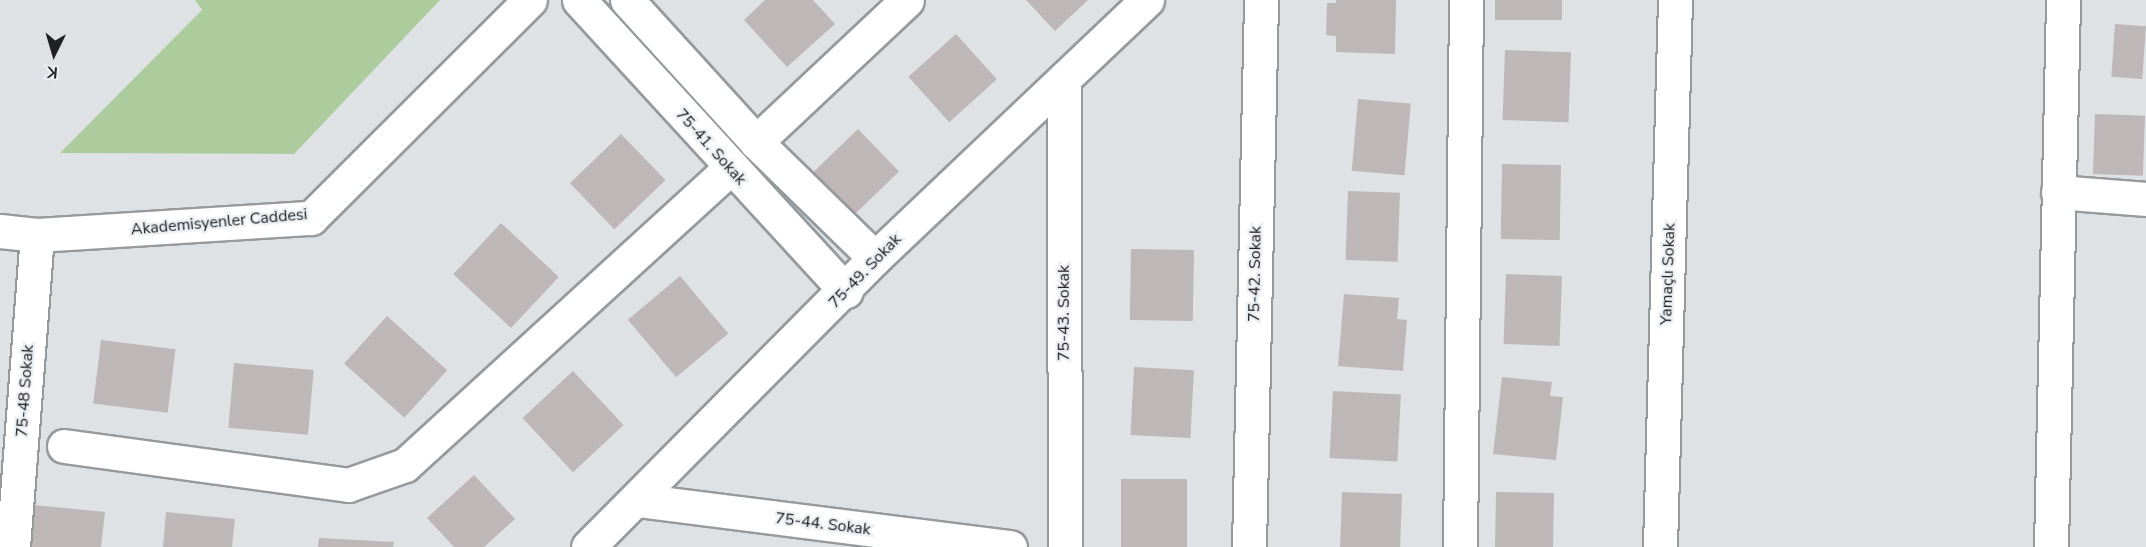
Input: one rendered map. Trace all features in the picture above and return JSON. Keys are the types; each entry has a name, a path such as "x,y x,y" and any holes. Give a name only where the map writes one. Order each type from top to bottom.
{"street":[{"name":"Akademisyenler Caddesi","path":"0,231 37,235 311,218 530,0"},
{"path":"627,0 756,142 875,258"},
{"path":"756,142 907,0"},
{"name":"75-49. Sokak","path":"588,547 846,291 875,258 1147,0"},
{"name":"75-42. Sokak","path":"1249,547 1261,0"},
{"path":"1460,547 1466,0"},
{"name":"Yamaçlı Sokak","path":"1660,547 1676,0"},
{"path":"2051,547 2063,0"},
{"name":"75-41. Sokak","path":"591,4 730,168 846,291"},
{"name":"75-43. Sokak","path":"1064,79 1065,547"},
{"path":"64,446 348,484 405,465 730,168"},
{"path":"2058,192 2146,199"},
{"name":"75-48 Sokak","path":"13,547 37,235"},
{"name":"75-44. Sokak","path":"637,500 1010,547"}],"green space":[{"path":"195,0 440,0 294,154 60,153 202,10"}],"building":[{"path":"765,0 813,0 835,24 787,67 744,20"},
{"path":"1026,0 1088,0 1055,31"},
{"path":"1336,0 1396,0 1395,54 1336,52 1336,36 1326,35 1327,3 1336,3"},
{"path":"1495,0 1562,0 1562,20 1495,20"},
{"path":"2115,24 2146,26 2142,79 2111,77"},
{"path":"956,34 997,79 949,122 908,77"},
{"path":"1505,50 1571,52 1569,122 1503,120"},
{"path":"1358,99 1411,104 1405,175 1352,171"},
{"path":"2095,114 2145,116 2143,176 2093,174"},
{"path":"858,129 899,171 853,216 812,173"},
{"path":"621,134 665,180 614,229 570,183"},
{"path":"1502,164 1561,165 1560,240 1501,239"},
{"path":"1348,191 1400,193 1398,262 1346,260"},
{"path":"501,223 559,277 511,328 453,274"},
{"path":"1131,249 1194,250 1193,321 1130,320"},
{"path":"1506,274 1562,276 1560,346 1504,344"},
{"path":"680,276 728,333 676,377 628,320"},
{"path":"1344,294 1399,298 1397,319 1407,320 1403,371 1338,366"},
{"path":"387,316 447,370 404,418 344,364"},
{"path":"101,340 175,349 168,413 93,404"},
{"path":"234,363 314,370 308,435 228,428"},
{"path":"1134,367 1194,370 1190,438 1130,435"},
{"path":"573,371 623,425 573,472 523,418"},
{"path":"1502,377 1552,382 1550,396 1563,397 1556,460 1493,454"},
{"path":"1333,391 1401,395 1397,461 1329,458"},
{"path":"474,475 515,519 484,547 454,547 427,518"},
{"path":"1121,479 1187,479 1187,547 1121,547"},
{"path":"1342,492 1402,494 1400,547 1340,547"},
{"path":"1496,492 1554,493 1553,547 1495,547"},
{"path":"34,505 105,512 101,547 30,547"},
{"path":"166,512 235,519 232,547 163,547"},
{"path":"319,538 394,542 393,547 318,547"}]}
